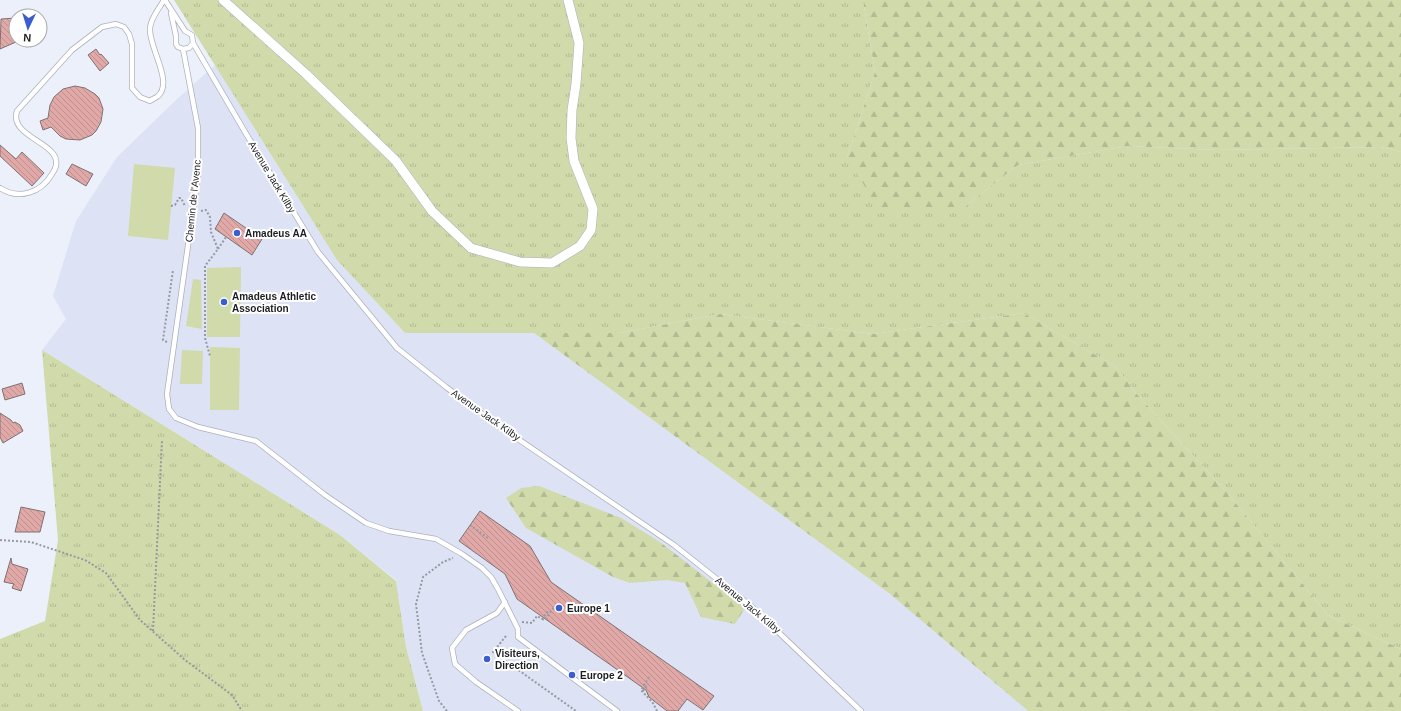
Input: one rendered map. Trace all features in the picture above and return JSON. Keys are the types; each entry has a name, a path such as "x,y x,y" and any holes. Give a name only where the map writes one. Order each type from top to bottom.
{"street":[{"path":"223,0 306,74 396,161 432,211 471,248 520,262 552,263 580,246 591,230 593,209 574,162 571,138 572,110 576,84 579,43 568,0"}],"lane":[{"name":"Avenue Jack Kilby","path":"164,0 185,31 192,35 193,43 318,252 397,348 446,388 496,424 674,545 751,606 861,711"},
{"path":"0,188 14,194 30,193 40,189 50,178 55,170 57,162 55,155 21,129 16,122 15,116 17,111 72,50 102,27 116,24 124,27 129,34 132,44 132,88 140,97 150,101 159,95 163,87 163,75 150,39 150,28 152,20 164,0"},
{"name":"Avenue Jack Kilby","path":"170,9 176,36 176,44 178,47 183,49"},
{"path":"176,36 178,32 185,31"},
{"path":"183,49 189,48 193,43"},
{"name":"Chemin de l'Avenc","path":"183,49 198,128 198,175 166,394 169,410 176,418 198,427 256,441 325,495 366,523 389,531 436,539 462,554 482,568 491,577 518,628 518,637 617,711"},
{"path":"505,602 497,613 466,630 452,648 455,664 476,682 518,711"}],"path":[{"path":"171,206 175,205 180,198 186,209"},
{"path":"200,211 206,210 210,217 211,232 218,248"},
{"path":"210,356 205,338 205,266 226,236"},
{"path":"167,341 163,340 173,270"},
{"path":"153,631 162,440"},
{"path":"470,525 489,538"},
{"path":"0,540 31,542 85,560 106,573 140,620 185,660 232,695 242,711"},
{"path":"447,711 439,701 422,652 416,604 423,577 443,562 462,554"},
{"path":"518,622 532,623 537,616 545,620 554,607"},
{"path":"542,619 548,611"},
{"path":"506,636 493,652 576,711"},
{"path":"649,677 641,690 654,703 657,711"},
{"path":"643,691 648,684"}],"shaded area":[{"path":"215,65 337,260 405,333 534,333 890,594 1028,711 423,711 406,647 396,580 340,535 42,350 66,319 53,296 76,221 117,157"}],"green space":[{"path":"174,0 863,0 875,72 847,158 964,207 1018,165 1127,146 1217,150 1381,147 1401,152 1401,649 1328,615 1229,495 1136,393 1115,366 1023,313 873,334 720,314 619,333 405,333 337,260"},
{"path":"863,0 1401,0 1401,152 1381,147 1217,150 1127,146 1018,165 964,207 881,212 847,158 875,72"},
{"path":"134,164 175,168 168,240 128,236"},
{"name":"Amadeus Athletic Association","path":"241,267 240,337 207,337 207,268"},
{"path":"193,279 201,280 202,329 186,326"},
{"path":"1023,313 1115,366 1136,393 1229,495 1328,615 1401,649 1401,711 1028,711 890,594 534,333 619,333 720,314 873,334"},
{"path":"210,347 240,348 239,410 210,410"},
{"path":"42,350 340,535 396,581 406,647 423,711 0,711 0,639 45,621 58,540"},
{"path":"182,350 203,351 202,384 180,384"},
{"path":"539,486 621,518 660,542 745,608 735,624 701,617 685,583 667,580 630,583 613,577 526,528 506,498 521,488"}],"building":[{"path":"1,19 8,19 8,46 0,49"},
{"path":"96,49 109,63 100,71 88,55"},
{"path":"75,86 85,88 99,98 103,109 101,122 96,131 92,135 80,140 66,139 60,136 51,127 43,130 40,121 48,118 50,105 54,97 63,89"},
{"path":"0,145 16,159 22,152 44,173 32,186 0,156"},
{"path":"72,164 93,174 86,186 66,174"},
{"name":"Amadeus AA","path":"224,213 262,239 252,255 215,229"},
{"path":"22,383 25,394 5,400 2,389"},
{"path":"0,413 13,423 15,422 20,425 23,431 3,443 0,437"},
{"path":"21,507 45,512 40,532 15,532"},
{"name":"Europe 1","path":"480,511 530,546 551,582 714,696 703,710 687,699 678,711 667,711 649,697 646,690 517,599 505,574 459,541"},
{"path":"11,558 12,564 28,569 21,591 12,588 14,584 4,582"}],"place":[{"name":"Amadeus AA","path":"237,233"},
{"name":"Amadeus Athletic Association","path":"224,302"},
{"name":"Europe 1","path":"559,608"},
{"name":"Visiteurs, Direction","path":"487,659"},
{"name":"Europe 2","path":"572,675"}]}
